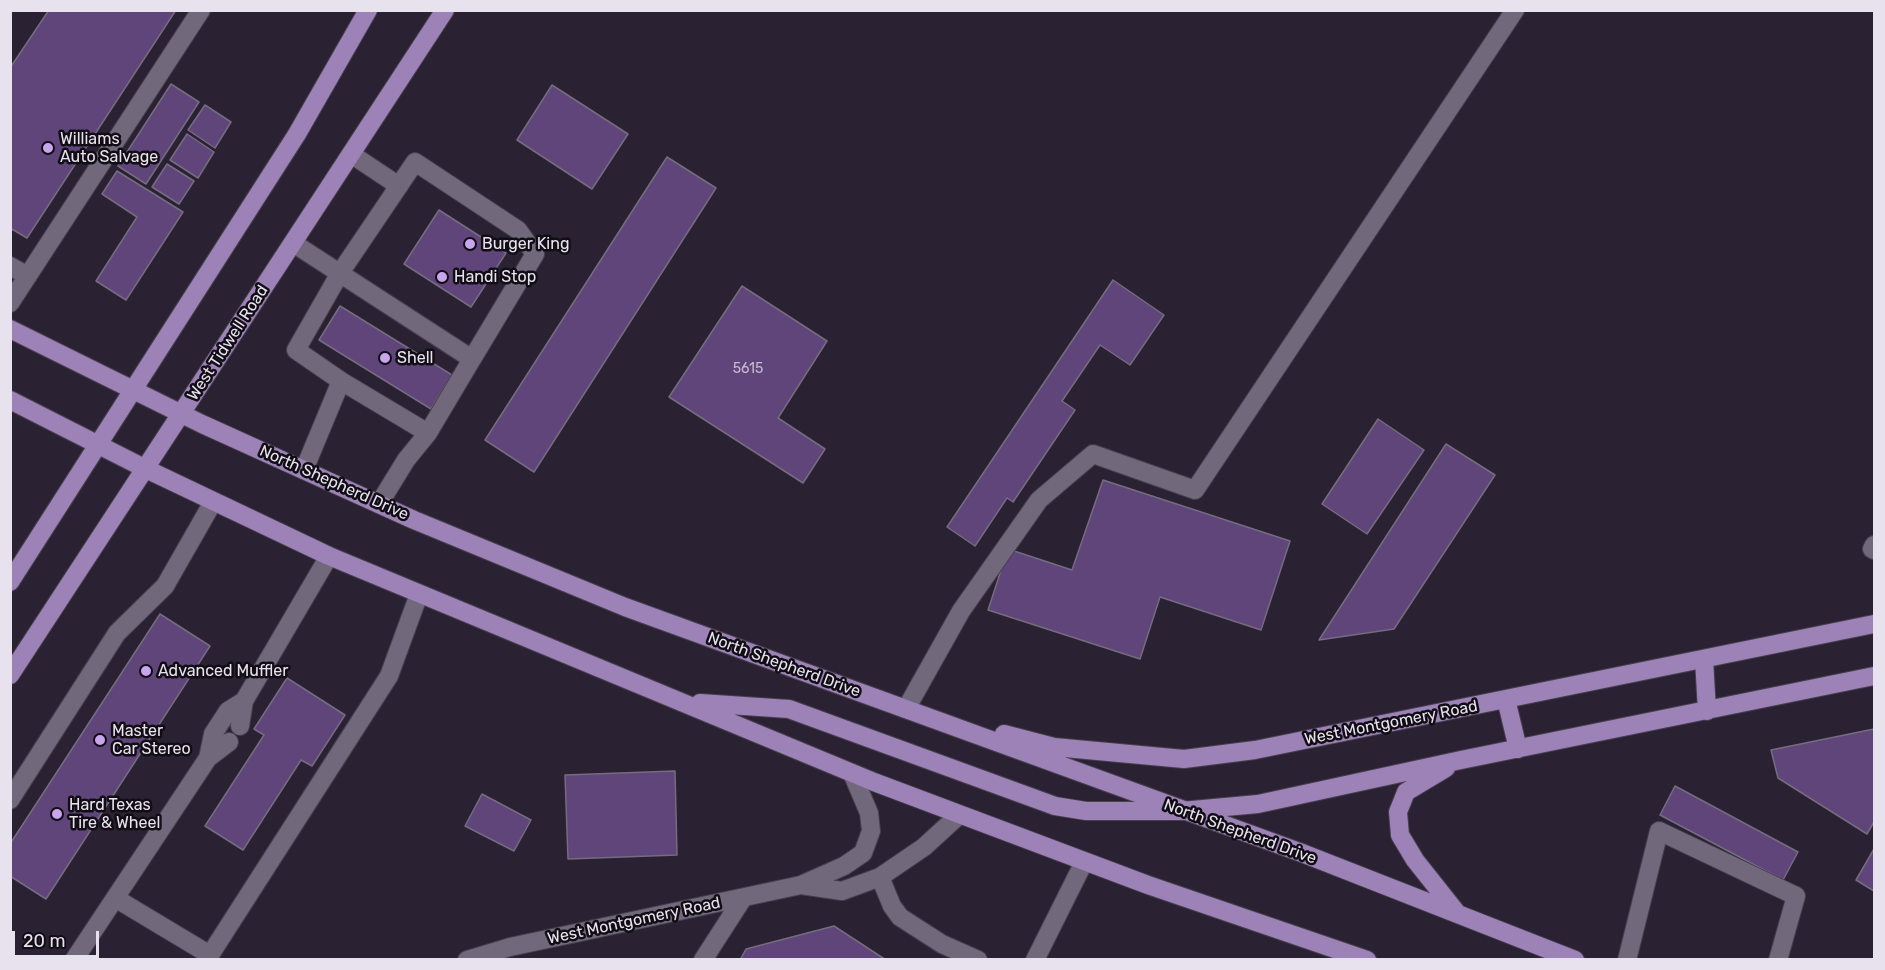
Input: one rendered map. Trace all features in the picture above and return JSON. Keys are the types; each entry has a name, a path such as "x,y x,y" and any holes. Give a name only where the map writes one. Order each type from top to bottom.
{"main road":[{"path":"10,582 297,134 368,10"},
{"name":"West Tidwell Road","path":"10,675 445,10"},
{"name":"North Shepherd Drive","path":"10,329 134,388 181,414 379,504 625,607 1181,811 1302,853 1575,960"},
{"path":"10,400 213,502 329,556 852,773 1084,862 1367,960"},
{"name":"West Montgomery Road","path":"906,709 1054,747 1185,759 1255,750 1875,624"},
{"path":"1704,659 1707,711"},
{"path":"686,703 789,709 1055,806 1086,811 1181,811 1258,804 1461,760 1875,676"},
{"path":"1506,699 1518,749"},
{"path":"1459,915 1415,860 1400,835 1398,812 1406,792 1461,760"}],"street":[{"path":"10,303 201,10"},
{"path":"906,709 961,611 1039,500 1093,454 1195,490 1515,10"},
{"path":"351,154 399,186"},
{"path":"379,504 406,460 428,433 535,254 518,230 415,162 340,273 296,350 341,381 428,433"},
{"path":"293,243 472,359"},
{"path":"10,266 28,276"},
{"path":"304,470 341,381"},
{"path":"10,800 117,633 165,586 213,502"},
{"path":"1875,545 1872,549 1875,550"},
{"path":"240,726 244,701 329,556"},
{"path":"115,898 210,955 388,676 419,594"},
{"path":"208,758 213,734 228,711 244,701"},
{"path":"74,960 208,758 229,742"},
{"name":"West Montgomery Road","path":"467,960 510,947 801,885 844,866 863,853 871,831 869,813 852,773"},
{"name":"West Montgomery Road","path":"801,885 842,891 880,878 924,847 959,815"},
{"path":"1627,960 1659,831 1796,896 1778,960"},
{"path":"1035,960 1084,862"},
{"path":"880,878 892,906 900,917 942,944 978,960"},
{"path":"703,960 743,898"}],"building":[{"name":"Williams Auto Salvage","path":"49,10 176,10 27,238 10,228 10,68"},
{"path":"171,84 199,102 146,184 118,166"},
{"path":"552,85 628,134 592,189 517,140"},
{"path":"205,105 231,122 215,148 188,130"},
{"path":"187,134 214,152 198,178 170,160"},
{"path":"667,157 716,188 534,472 485,440"},
{"path":"167,164 194,181 179,204 152,187"},
{"path":"117,171 183,212 126,300 96,281 137,217 102,194"},
{"path":"439,210 506,253 471,307 404,264"},
{"path":"1113,280 1164,315 1130,365 1100,345 1062,401 1075,410 1013,502 1007,498 975,546 947,527"},
{"path":"742,286 827,341 778,418 825,449 803,483 669,397"},
{"name":"Shell","path":"340,306 452,375 431,409 319,340"},
{"path":"1378,419 1424,450 1367,534 1322,504"},
{"path":"1446,444 1495,475 1394,629 1319,640"},
{"path":"1103,480 1290,541 1261,630 1160,597 1140,659 988,610 1008,549 1072,570"},
{"path":"160,614 210,646 46,899 10,876 10,844"},
{"path":"287,678 345,715 312,766 301,760 243,850 205,826 264,735 254,729"},
{"path":"1874,729 1874,822 1867,834 1778,778 1771,750"},
{"path":"675,771 677,855 568,859 565,775"},
{"path":"1675,786 1798,852 1783,880 1660,815"},
{"path":"482,794 531,820 514,851 465,826"},
{"path":"1874,849 1874,891 1856,880"},
{"path":"834,926 886,960 740,960 746,949"}],"place":[{"name":"Williams Auto Salvage","path":"48,148"},
{"name":"Burger King","path":"470,244"},
{"name":"Handi Stop","path":"442,277"},
{"name":"Shell","path":"385,358"},
{"name":"Advanced Muffler","path":"146,671"},
{"name":"Master Car Stereo","path":"100,740"},
{"name":"Hard Texas Tire & Wheel","path":"57,814"}]}
